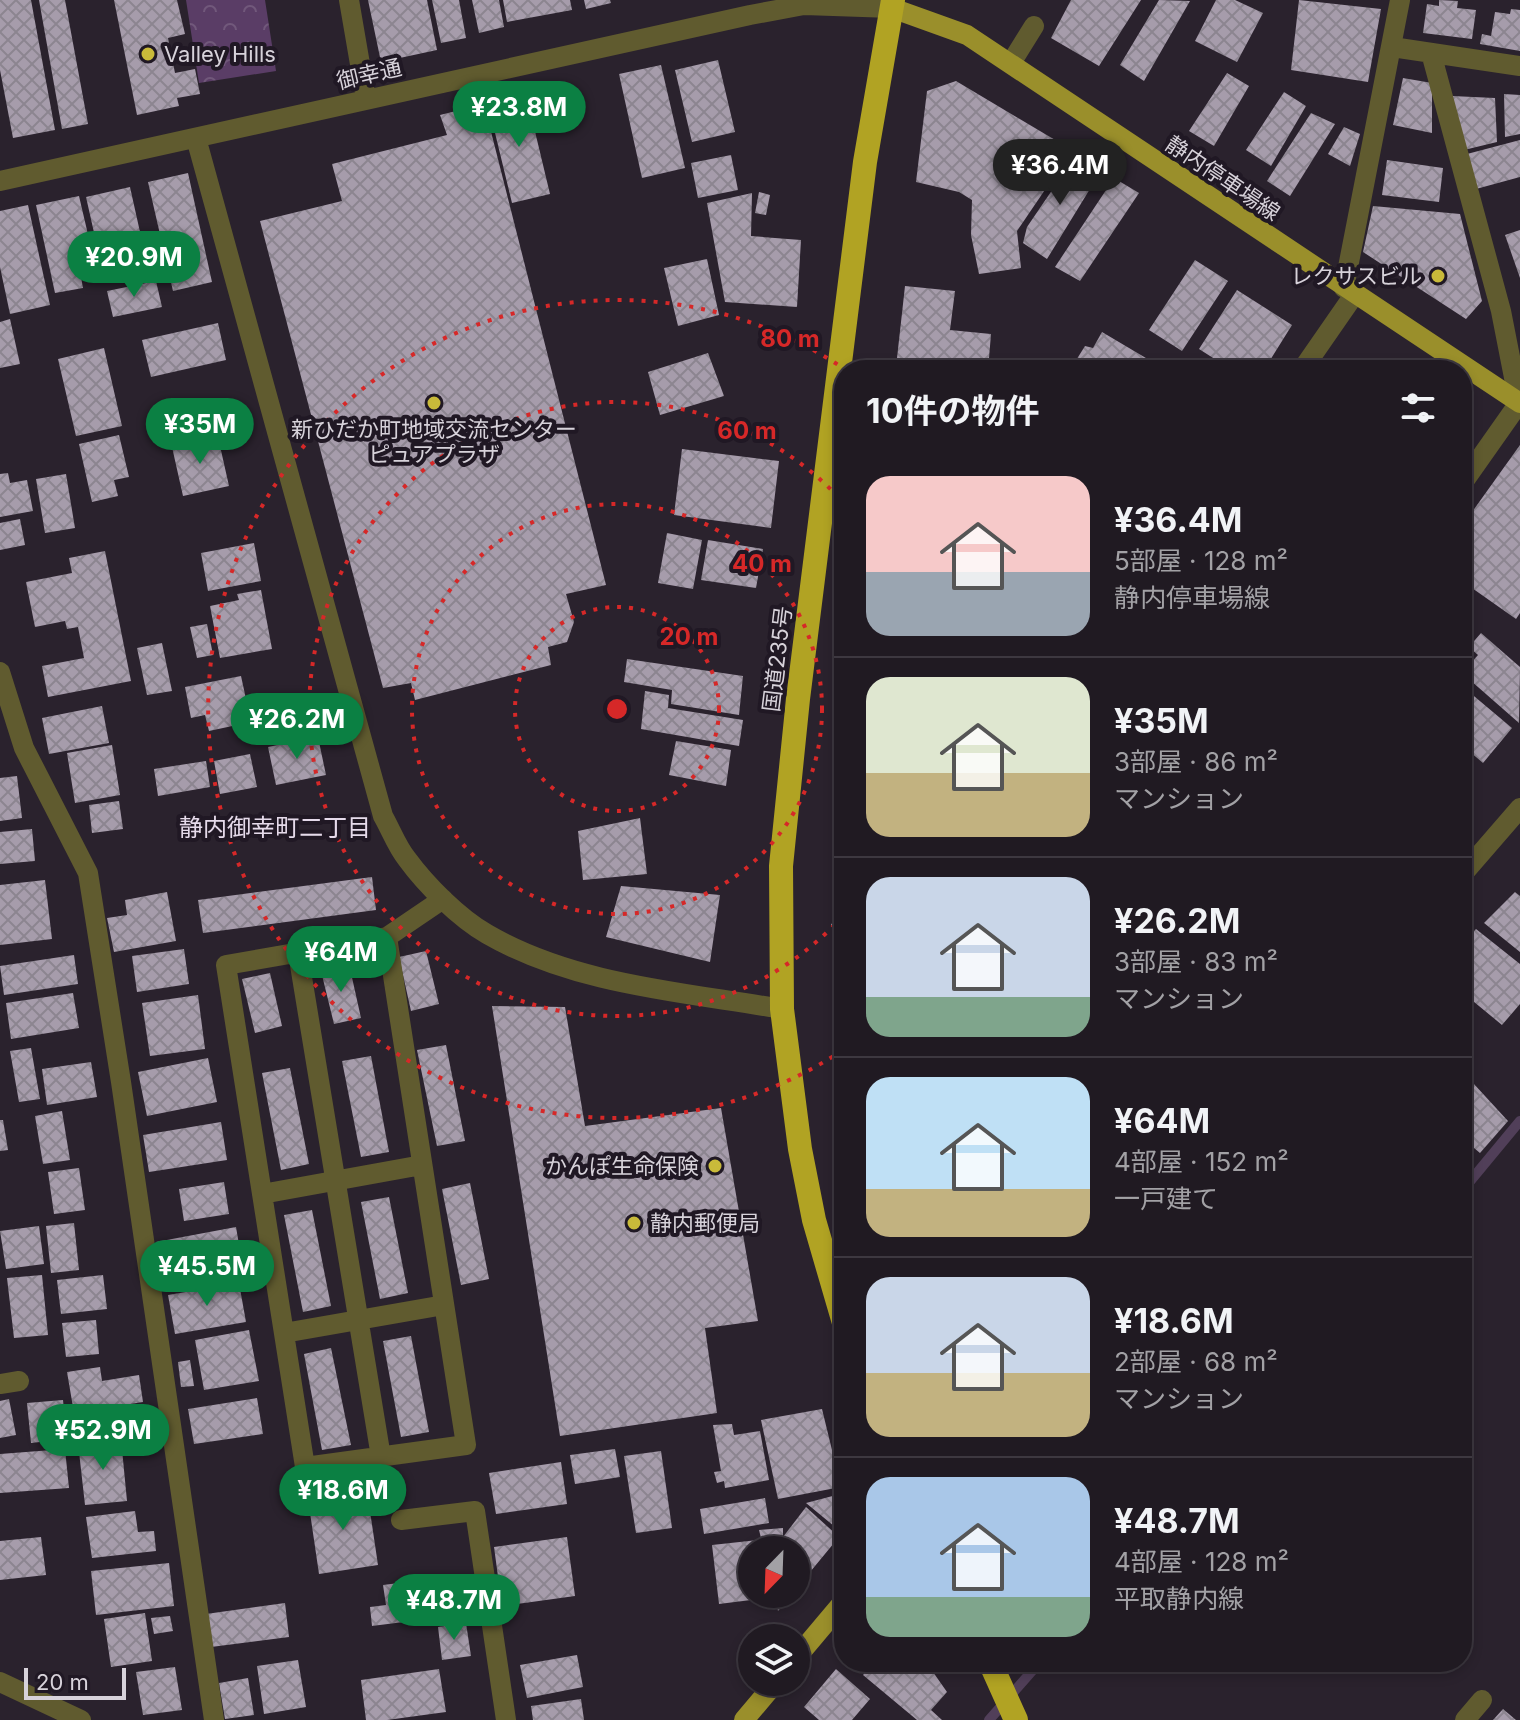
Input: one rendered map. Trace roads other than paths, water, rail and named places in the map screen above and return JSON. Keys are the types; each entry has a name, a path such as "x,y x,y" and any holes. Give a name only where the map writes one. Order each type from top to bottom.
{"highway":[{"name":"国道235号","path":"840,360 865,162 892,4"},
{"name":"国道235号","path":"834,410 798,699 781,866 782,1009 800,1149 814,1220 834,1289"},
{"path":"994,1672 1015,1719"}],"main road":[{"name":"静内停車場線","path":"892,4 967,35 1454,360"},
{"name":"静内停車場線","path":"1472,372 1520,403"},
{"path":"810,1641 834,1613"},
{"path":"744,1720 764,1696"}],"street":[{"path":"349,0 366,99"},
{"path":"1308,360 1349,291 1400,0"},
{"name":"御幸通","path":"0,181 735,18 804,5 892,4"},
{"path":"1011,63 1034,26"},
{"path":"1392,47 1520,66"},
{"path":"1431,53 1501,311 1520,403 1472,470"},
{"path":"196,138 383,816 405,857 443,899 485,933 542,959 599,977 782,1009"},
{"path":"0,672 24,748 88,873 214,1720"},
{"path":"1472,863 1520,808"},
{"path":"387,937 466,1445 305,1467 226,965 387,937 443,899"},
{"path":"298,953 381,1457"},
{"path":"262,1194 422,1165"},
{"path":"284,1333 444,1305"},
{"path":"401,1520 475,1511 506,1720"},
{"path":"0,1682 81,1720"},
{"path":"1465,1720 1482,1700"}],"waterway":[{"path":"1472,1179 1520,1121"},
{"path":"989,1720 1031,1672"}],"place":[{"name":"Valley Hills","path":"148,54"},
{"name":"レクサスビル","path":"1438,276"},
{"name":"新ひだか町地域交流センター ピュアプラザ","path":"434,403"},
{"name":"かんぽ生命保険","path":"715,1166"},
{"name":"静内郵便局","path":"634,1223"}],"district":[{"name":"静内御幸町二丁目","path":"275,827"}]}
